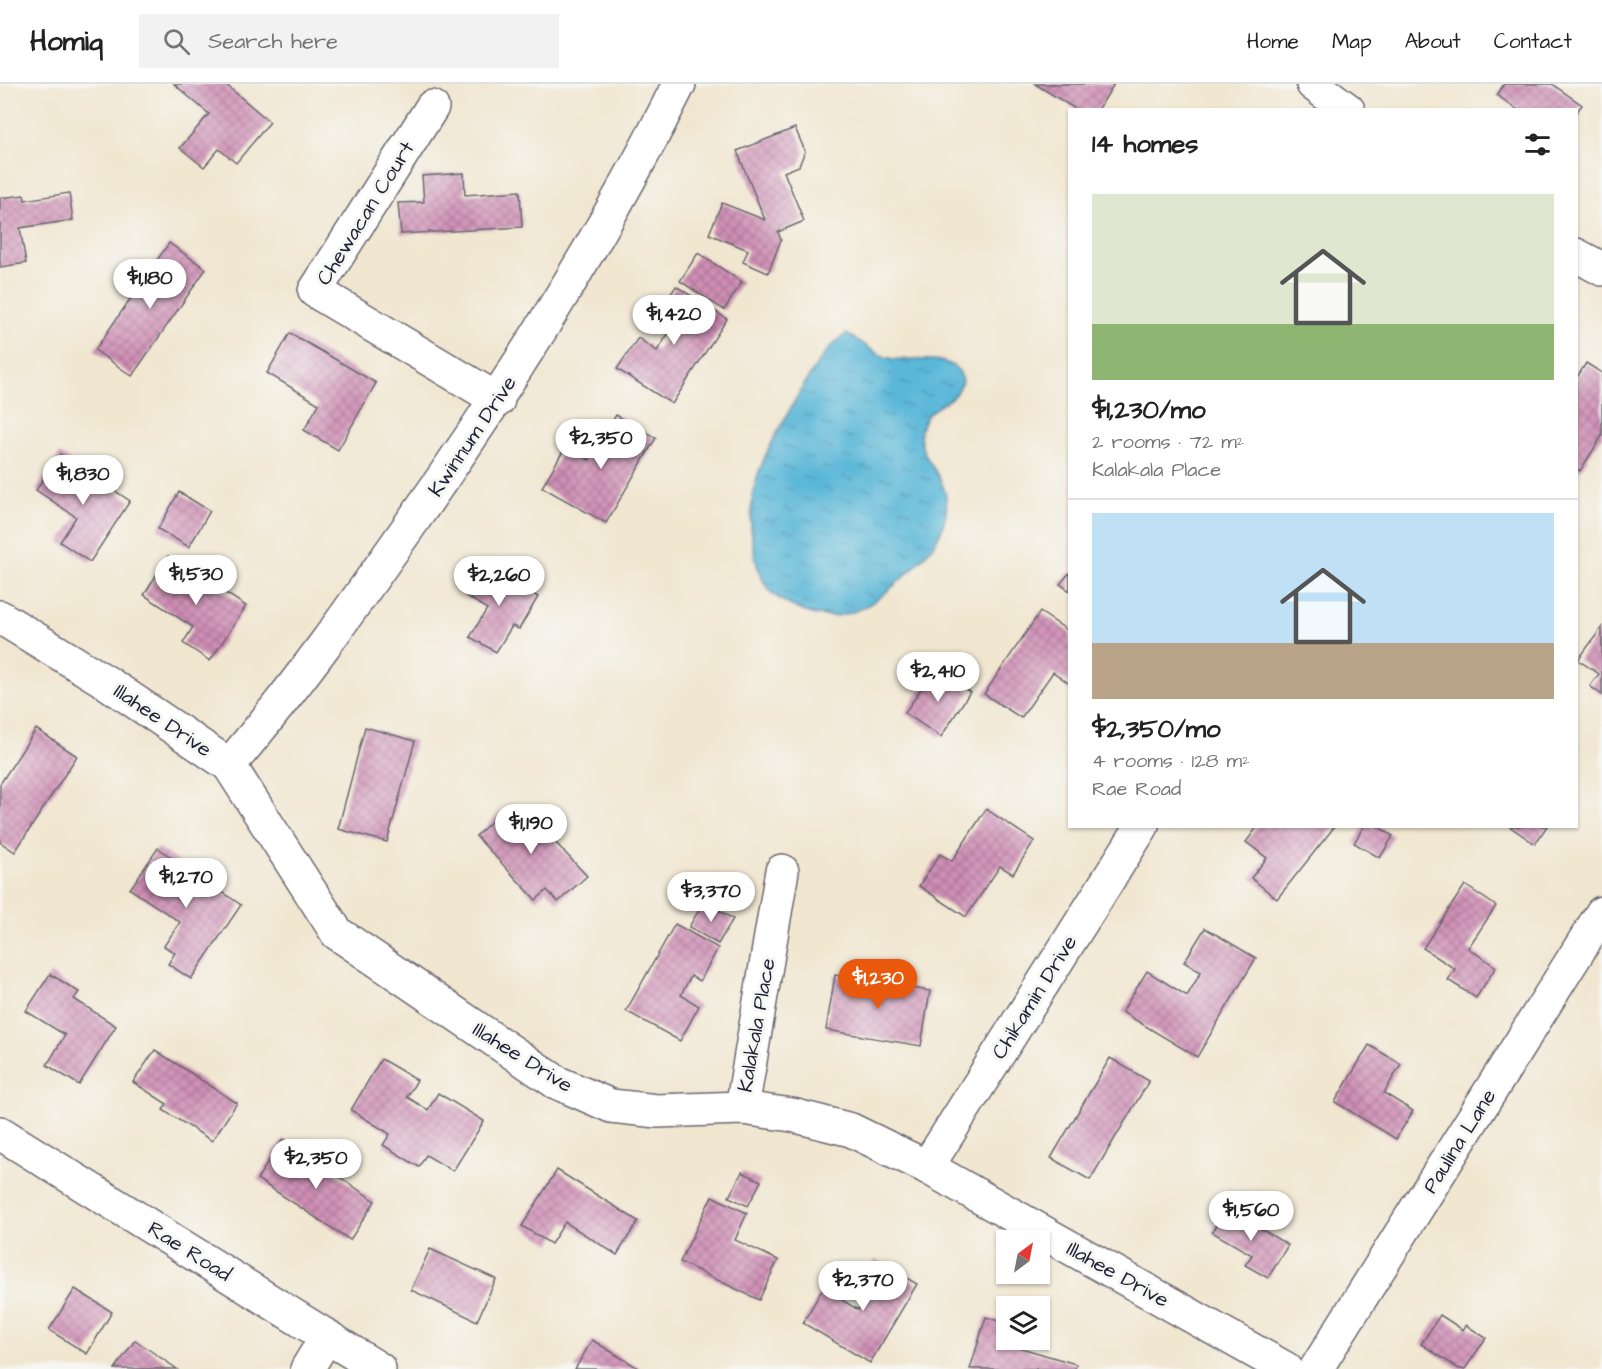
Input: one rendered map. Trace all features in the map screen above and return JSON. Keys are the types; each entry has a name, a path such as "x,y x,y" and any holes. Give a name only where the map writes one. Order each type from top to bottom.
{"street":[{"name":"Kwinnum Drive","path":"229,765 322,652 498,400 588,254 679,84"},
{"path":"1313,84 1345,108"},
{"name":"Chewacan Court","path":"432,107 315,291 498,400"},
{"path":"1578,256 1602,269"},
{"name":"Illahee Drive","path":"0,617 106,682 229,765 337,933 556,1083 610,1106 657,1111 742,1108 792,1114 851,1130 927,1167 1286,1369"},
{"name":"Chikamin Drive","path":"927,1167 1141,828"},
{"name":"Kalakala Place","path":"742,1108 782,871"},
{"name":"Paulina Lane","path":"1316,1369 1602,913"},
{"name":"Rae Road","path":"0,1133 379,1369"},
{"path":"307,1369 327,1336"}],"water":[{"path":"846,334 889,358 949,363 961,375 962,382 952,397 931,411 923,422 921,430 920,438 925,454 946,496 943,524 934,544 904,577 870,604 838,616 815,615 793,607 766,586 753,545 752,499 759,471 794,402 830,348"}],"building":[{"path":"174,84 225,84 270,122 236,163 219,149 204,167 180,148 209,114"},
{"path":"1035,84 1114,84 1099,108 1074,108"},
{"path":"1504,84 1552,84 1582,105 1578,110 1578,108 1515,108 1497,95"},
{"path":"795,128 805,151 799,166 784,172 804,221 778,232 781,240 768,273 743,262 748,250 709,234 722,203 765,220 737,151"},
{"path":"464,173 465,195 520,191 522,227 401,234 398,203 424,202 422,176"},
{"path":"69,193 73,220 20,228 26,263 0,267 0,198 24,195 25,200"},
{"path":"169,243 206,269 132,376 95,350"},
{"path":"698,253 742,282 724,310 680,281"},
{"path":"676,286 727,319 672,404 617,369 638,338 657,351 670,331 654,320"},
{"path":"290,333 376,383 338,450 304,430 319,404 267,373"},
{"path":"1586,363 1602,373 1602,436 1580,471 1578,470 1578,376"},
{"path":"616,415 656,438 606,523 542,487 566,446 589,460"},
{"path":"60,454 130,501 90,562 60,542 76,517 36,490"},
{"path":"179,492 210,511 189,547 158,529"},
{"path":"168,556 246,606 210,661 183,643 193,627 144,595"},
{"path":"485,565 538,597 519,629 512,626 496,652 470,637 487,609 466,596"},
{"path":"1068,574 1068,590 1060,584"},
{"path":"1040,612 1068,631 1068,683 1053,672 1021,718 984,694"},
{"path":"1602,627 1602,695 1590,686 1599,674 1578,660"},
{"path":"934,669 970,692 941,737 905,713"},
{"path":"365,727 415,741 387,842 338,829"},
{"path":"36,729 77,756 15,852 0,842 0,784"},
{"path":"511,803 536,830 540,826 587,876 558,902 547,890 536,900 476,836"},
{"path":"986,809 1034,841 1013,874 1000,866 966,917 919,886 940,854 952,861"},
{"path":"1256,828 1333,828 1277,899 1251,878 1267,858 1246,842"},
{"path":"1363,828 1380,828 1393,836 1380,858 1354,843"},
{"path":"1512,828 1546,828 1535,844"},
{"path":"158,848 241,905 191,979 168,964 175,953 164,946 180,922 130,889"},
{"path":"1465,885 1496,906 1468,948 1496,967 1476,998 1448,980 1455,969 1423,948"},
{"path":"704,901 733,919 718,944 689,927"},
{"path":"675,924 718,948 700,981 691,976 681,995 699,1006 680,1041 626,1011"},
{"path":"1205,928 1256,958 1197,1057 1122,1012 1147,971 1187,996 1201,972 1184,962"},
{"path":"50,974 79,992 74,999 116,1026 79,1085 47,1065 65,1035 26,1011"},
{"path":"835,975 930,991 921,1046 826,1030"},
{"path":"1369,1045 1401,1064 1384,1093 1413,1111 1396,1139 1335,1102"},
{"path":"155,1050 237,1103 212,1141 163,1110 167,1104 133,1082"},
{"path":"1110,1058 1149,1081 1090,1180 1051,1158"},
{"path":"381,1059 417,1080 407,1097 428,1110 438,1093 484,1121 453,1171 426,1155 419,1167 383,1145 390,1134 351,1110"},
{"path":"283,1139 375,1201 350,1240 257,1179"},
{"path":"557,1170 638,1221 617,1255 565,1222 551,1244 522,1226"},
{"path":"742,1172 761,1181 748,1206 729,1197"},
{"path":"712,1196 747,1213 735,1240 778,1260 759,1300 680,1262"},
{"path":"1226,1208 1288,1245 1268,1278 1245,1265 1252,1255 1212,1232"},
{"path":"430,1249 496,1279 477,1321 411,1290"},
{"path":"876,1260 917,1284 870,1363 803,1323 823,1288 858,1310 864,1298 854,1293"},
{"path":"75,1289 112,1312 87,1354 49,1330"},
{"path":"1440,1315 1463,1330 1466,1325 1486,1338 1465,1369 1459,1369 1421,1344"},
{"path":"986,1317 996,1320 996,1350 1028,1350 1076,1364 1075,1369 970,1369"},
{"path":"135,1340 177,1369 115,1369"},
{"path":"592,1340 640,1369 575,1369"}]}
